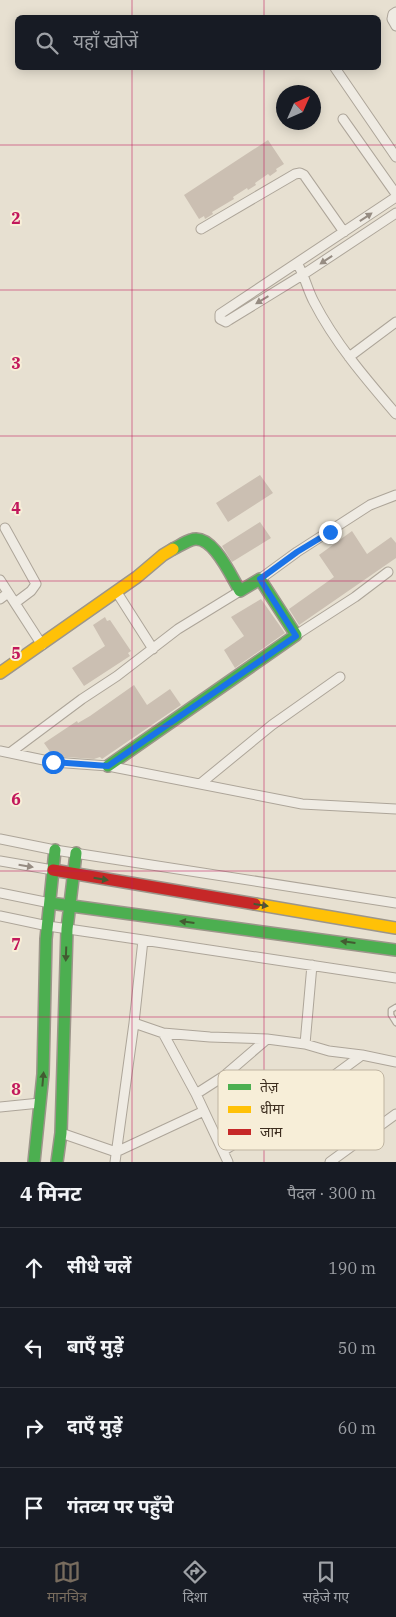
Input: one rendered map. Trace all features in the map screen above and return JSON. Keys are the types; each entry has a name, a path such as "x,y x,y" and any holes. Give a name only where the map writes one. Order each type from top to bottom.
{"street":[{"path":"396,12 393,14 392,19 396,26"},
{"path":"336,70 396,157"},
{"path":"343,119 396,195 344,232 220,314 220,319 226,322 304,274 396,213"},
{"path":"201,229 295,174 300,173 304,175 344,232"},
{"path":"297,263 304,274 313,301 349,357 396,414"},
{"path":"349,357 396,322"},
{"path":"11,752 82,699 117,676 178,629 260,579 297,552 370,505 396,495"},
{"path":"5,528 36,584 32,591 15,603"},
{"path":"0,673 116,592 163,555 192,539 201,539 212,545 240,591"},
{"path":"108,766 296,636 355,598 388,572"},
{"path":"260,579 296,636"},
{"path":"0,580 42,645"},
{"path":"116,592 153,649"},
{"path":"0,599 8,593"},
{"path":"200,784 272,725 340,677"},
{"path":"0,751 53,762 108,766 302,804 396,809"},
{"path":"0,840 396,903"},
{"path":"34,1162 43,1074 48,926 55,850"},
{"path":"57,1162 61,1132 67,928 76,853"},
{"path":"0,861 73,875 396,928"},
{"path":"0,893 69,906 396,950"},
{"path":"0,916 48,926 396,978"},
{"path":"115,1162 143,940"},
{"path":"305,1044 312,965"},
{"path":"134,1023 163,1033 268,1039 305,1044 330,1051 396,1062"},
{"path":"163,1033 196,1094 218,1140"},
{"path":"231,1070 268,1039"},
{"path":"342,1070 362,1055"},
{"path":"196,1094 218,1080"},
{"path":"0,1107 40,1103"},
{"path":"61,1132 116,1152 204,1111"},
{"path":"384,1123 396,1114"},
{"path":"330,1162 346,1150"},
{"path":"223,1151 228,1162"}],"lane":[{"path":"396,1007 391,1010 391,1015 396,1023"}],"building":[{"path":"268,140 284,164 270,176 268,174 255,183 256,185 248,190 247,188 233,197 234,199 212,212 213,214 205,219 204,216 199,219 184,195"},
{"path":"260,475 273,493 228,522 216,503"},
{"path":"260,522 271,538 232,562 222,546"},
{"path":"352,531 367,554 391,537 396,543 396,558 299,625 289,609 334,577 319,555"},
{"path":"261,599 285,633 235,668 224,650 244,636 231,617"},
{"path":"105,617 107,621 110,620 131,651 128,653 130,656 84,686 72,668 105,646 93,625"},
{"path":"134,685 147,705 170,689 181,705 102,759 100,757 94,759 53,756 44,743 77,721 78,723 90,716"}],"traffic: fast":[{"path":"108,766 296,635 260,579 240,591 220,557 206,542 199,539 191,540 173,549"},
{"path":"34,1162 43,1074 46,939 55,850"},
{"path":"57,1162 61,1133 67,929 76,853"},
{"path":"50,903 396,950"}],"traffic: slow":[{"path":"0,673 137,577 173,549"},
{"path":"255,904 396,928"}],"traffic: jam":[{"path":"53,870 255,904"}],"route":[{"path":"53,762 108,766 296,636 260,579 297,552 330,532"}]}
